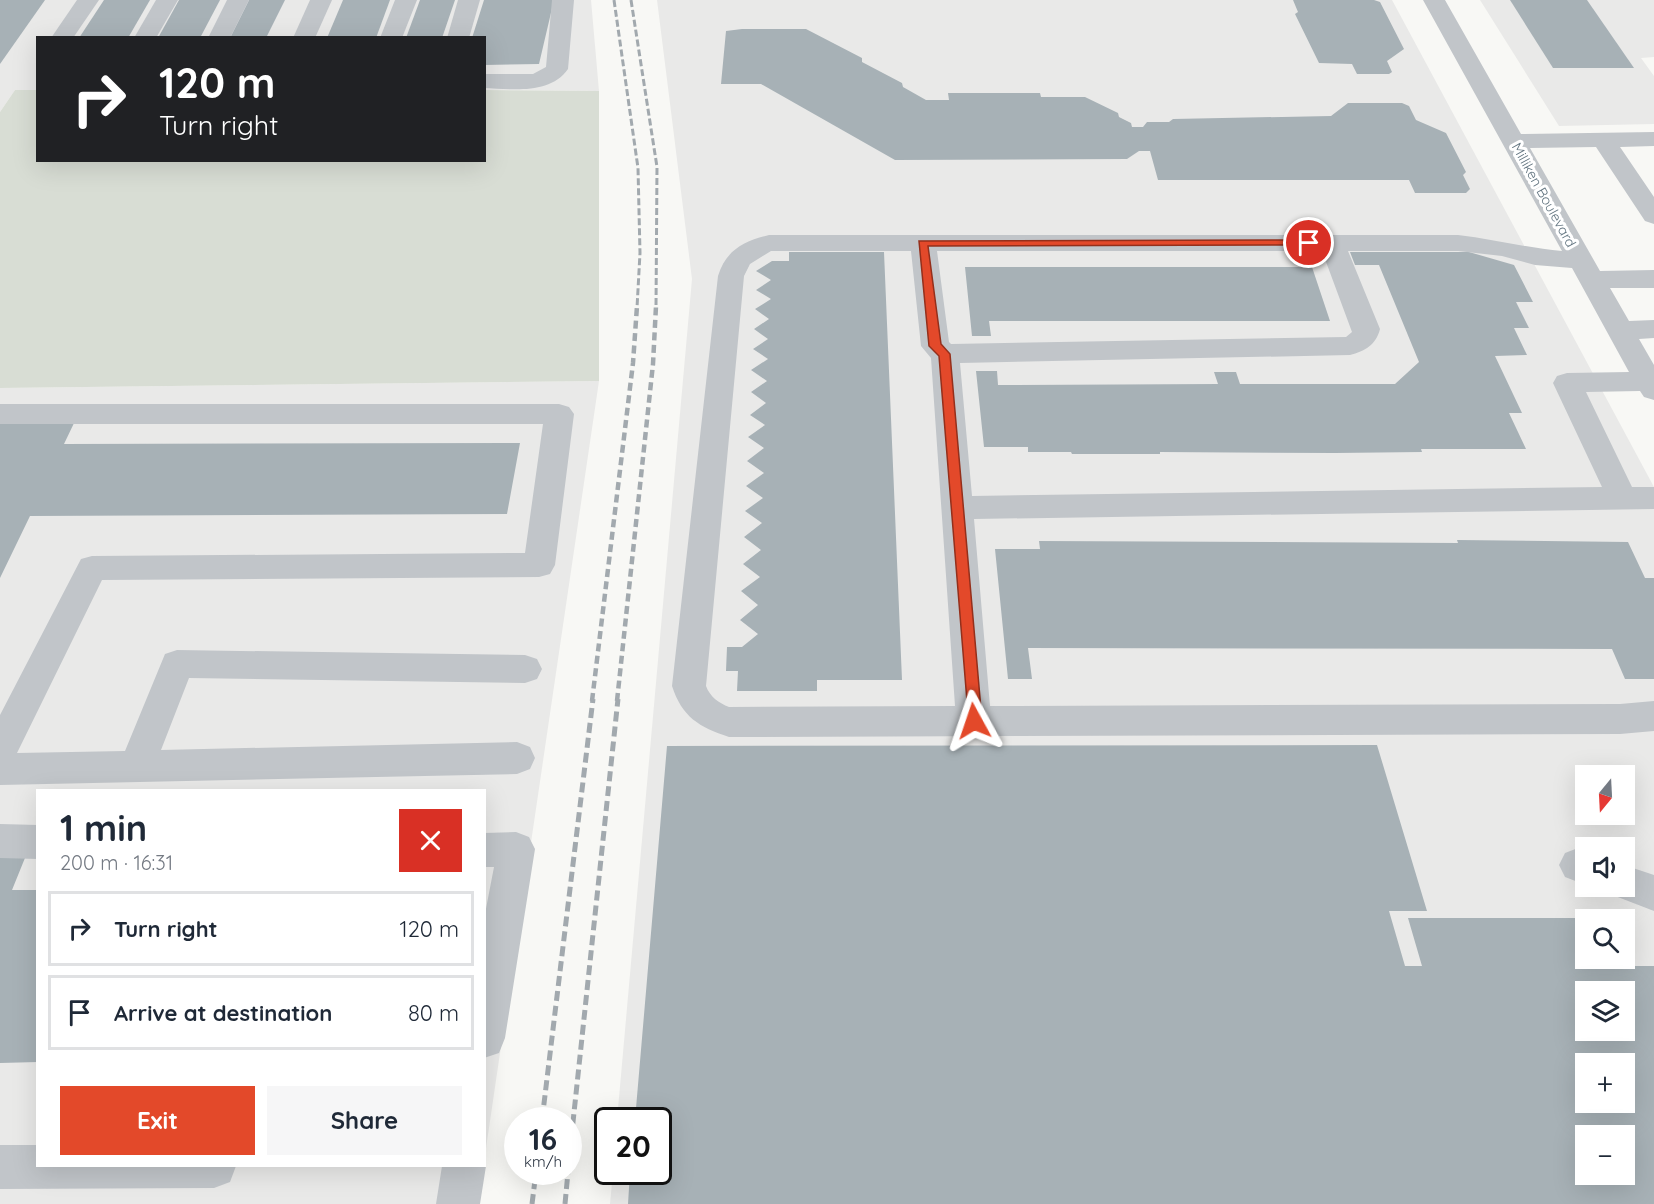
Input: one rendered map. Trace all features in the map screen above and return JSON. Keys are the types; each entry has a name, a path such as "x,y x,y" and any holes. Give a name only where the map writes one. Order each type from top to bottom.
{"street":[{"path":"63,36 88,0"},
{"path":"146,36 167,0"},
{"path":"220,36 238,0"},
{"path":"305,36 321,0"},
{"path":"393,36 406,0"},
{"path":"459,36 469,0"},
{"path":"486,81 531,81 552,75 557,69 563,0"},
{"name":"Milliken Boulevard","path":"1434,0 1651,385"},
{"path":"1603,139 1654,216"},
{"path":"1514,141 1654,139"},
{"path":"1654,279 1586,270 1503,248 1458,243 769,243 750,248 740,256 733,268 689,686 694,703 711,717 729,722 1620,719 1654,716"},
{"path":"922,243 935,346 945,354 1350,346 1359,342 1365,335 1366,328 1332,243"},
{"path":"1620,330 1654,329"},
{"path":"945,354 974,721"},
{"path":"1623,500 1567,383 1651,385"},
{"path":"0,414 559,414 539,565 92,568 0,750"},
{"path":"957,508 1654,498"},
{"path":"137,766 177,664 525,669"},
{"path":"0,768 517,758"},
{"path":"0,841 36,842"},
{"path":"486,850 516,849 486,1026"},
{"path":"1635,886 1654,893"},
{"path":"0,1167 36,1167"},
{"path":"458,1204 464,1167"}],"shaded area":[{"path":"0,0 591,0 599,91 486,90 486,36 36,36 36,90 15,90 0,112"},
{"path":"657,0 1392,0 1654,487 1654,1204 610,1204 612,1185 672,1185 672,1107 618,1107 692,279"},
{"path":"1480,0 1654,0 1654,57 1641,58 1654,76 1654,124 1559,126"},
{"path":"15,90 36,90 36,162 486,162 486,90 599,91 599,381 0,388 0,112"},
{"path":"599,381 486,1148 486,789 36,789 36,1167 483,1167 477,1204 0,1204 0,388"}],"building":[{"path":"0,0 45,0 0,64"},
{"path":"104,0 150,0 129,36 80,36"},
{"path":"179,0 220,0 201,36 159,36"},
{"path":"249,0 285,0 267,36 231,36"},
{"path":"343,0 390,0 377,36 328,36"},
{"path":"420,0 455,0 443,36 407,36"},
{"path":"484,0 554,0 539,64 486,65 486,36 473,36"},
{"path":"1293,0 1374,0 1380,2 1404,49 1387,61 1392,72 1389,74 1357,74 1352,64 1319,63 1295,14 1298,12"},
{"path":"1510,0 1587,0 1634,68 1553,68"},
{"path":"806,29 862,58 862,62 902,83 903,87 926,100 949,100 948,93 1040,93 1041,97 1085,97 1118,113 1119,117 1131,123 1132,127 1143,127 1147,122 1169,122 1173,119 1331,116 1348,103 1402,103 1409,106 1416,120 1446,133 1466,172 1463,175 1470,189 1466,193 1415,193 1409,180 1158,180 1150,151 1139,151 1127,159 895,160 761,84 721,84 726,31"},
{"path":"789,252 884,252 902,680 817,680 817,691 737,691 738,671 726,671 727,647 742,647 758,634 740,620 758,605 741,591 760,577 743,564 761,550 744,537 762,523 745,511 763,498 746,486 764,473 747,461 764,448 748,437 765,425 750,415 766,403 751,392 767,381 751,370 768,359 753,349 768,339 754,329 769,319 755,309 771,299 756,290 771,280 756,271 772,261 789,261"},
{"path":"1350,252 1469,252 1514,265 1533,302 1516,302 1529,328 1514,328 1527,355 1495,356 1522,413 1509,413 1526,449 1421,449 1422,452 1335,453 1072,454 1071,452 1028,452 1028,447 984,447 976,371 997,371 998,385 1218,384 1214,372 1236,372 1240,384 1395,384 1419,362 1379,265 1355,265"},
{"path":"965,267 1312,267 1330,321 989,321 991,336 972,336"},
{"path":"75,421 64,444 520,443 507,514 30,516 0,578 0,422"},
{"path":"1457,540 1628,542 1645,578 1654,578 1654,679 1625,679 1612,649 1028,648 1032,679 1008,679 995,549 1040,549 1039,541 1458,543"},
{"path":"1377,745 1427,911 1389,911 1405,966 1422,966 1408,918 1575,918 1575,969 1635,969 1635,966 1654,966 1654,1204 628,1204 629,1185 672,1185 672,1107 636,1107 667,746"},
{"path":"0,853 27,853 12,890 36,890 36,1062 0,1063"}],"railway":[{"path":"614,0 638,168 640,253 637,308"},
{"path":"631,0 657,167 656,308"},
{"path":"592,701 633,363 637,306"},
{"path":"617,701 653,364 656,306"},
{"path":"544,1107 593,699"},
{"path":"575,1107 618,699"},
{"path":"532,1204 534,1185"},
{"path":"565,1204 567,1185"}],"route":[{"path":"974,721 945,354 935,346 922,243 1309,243"}]}
